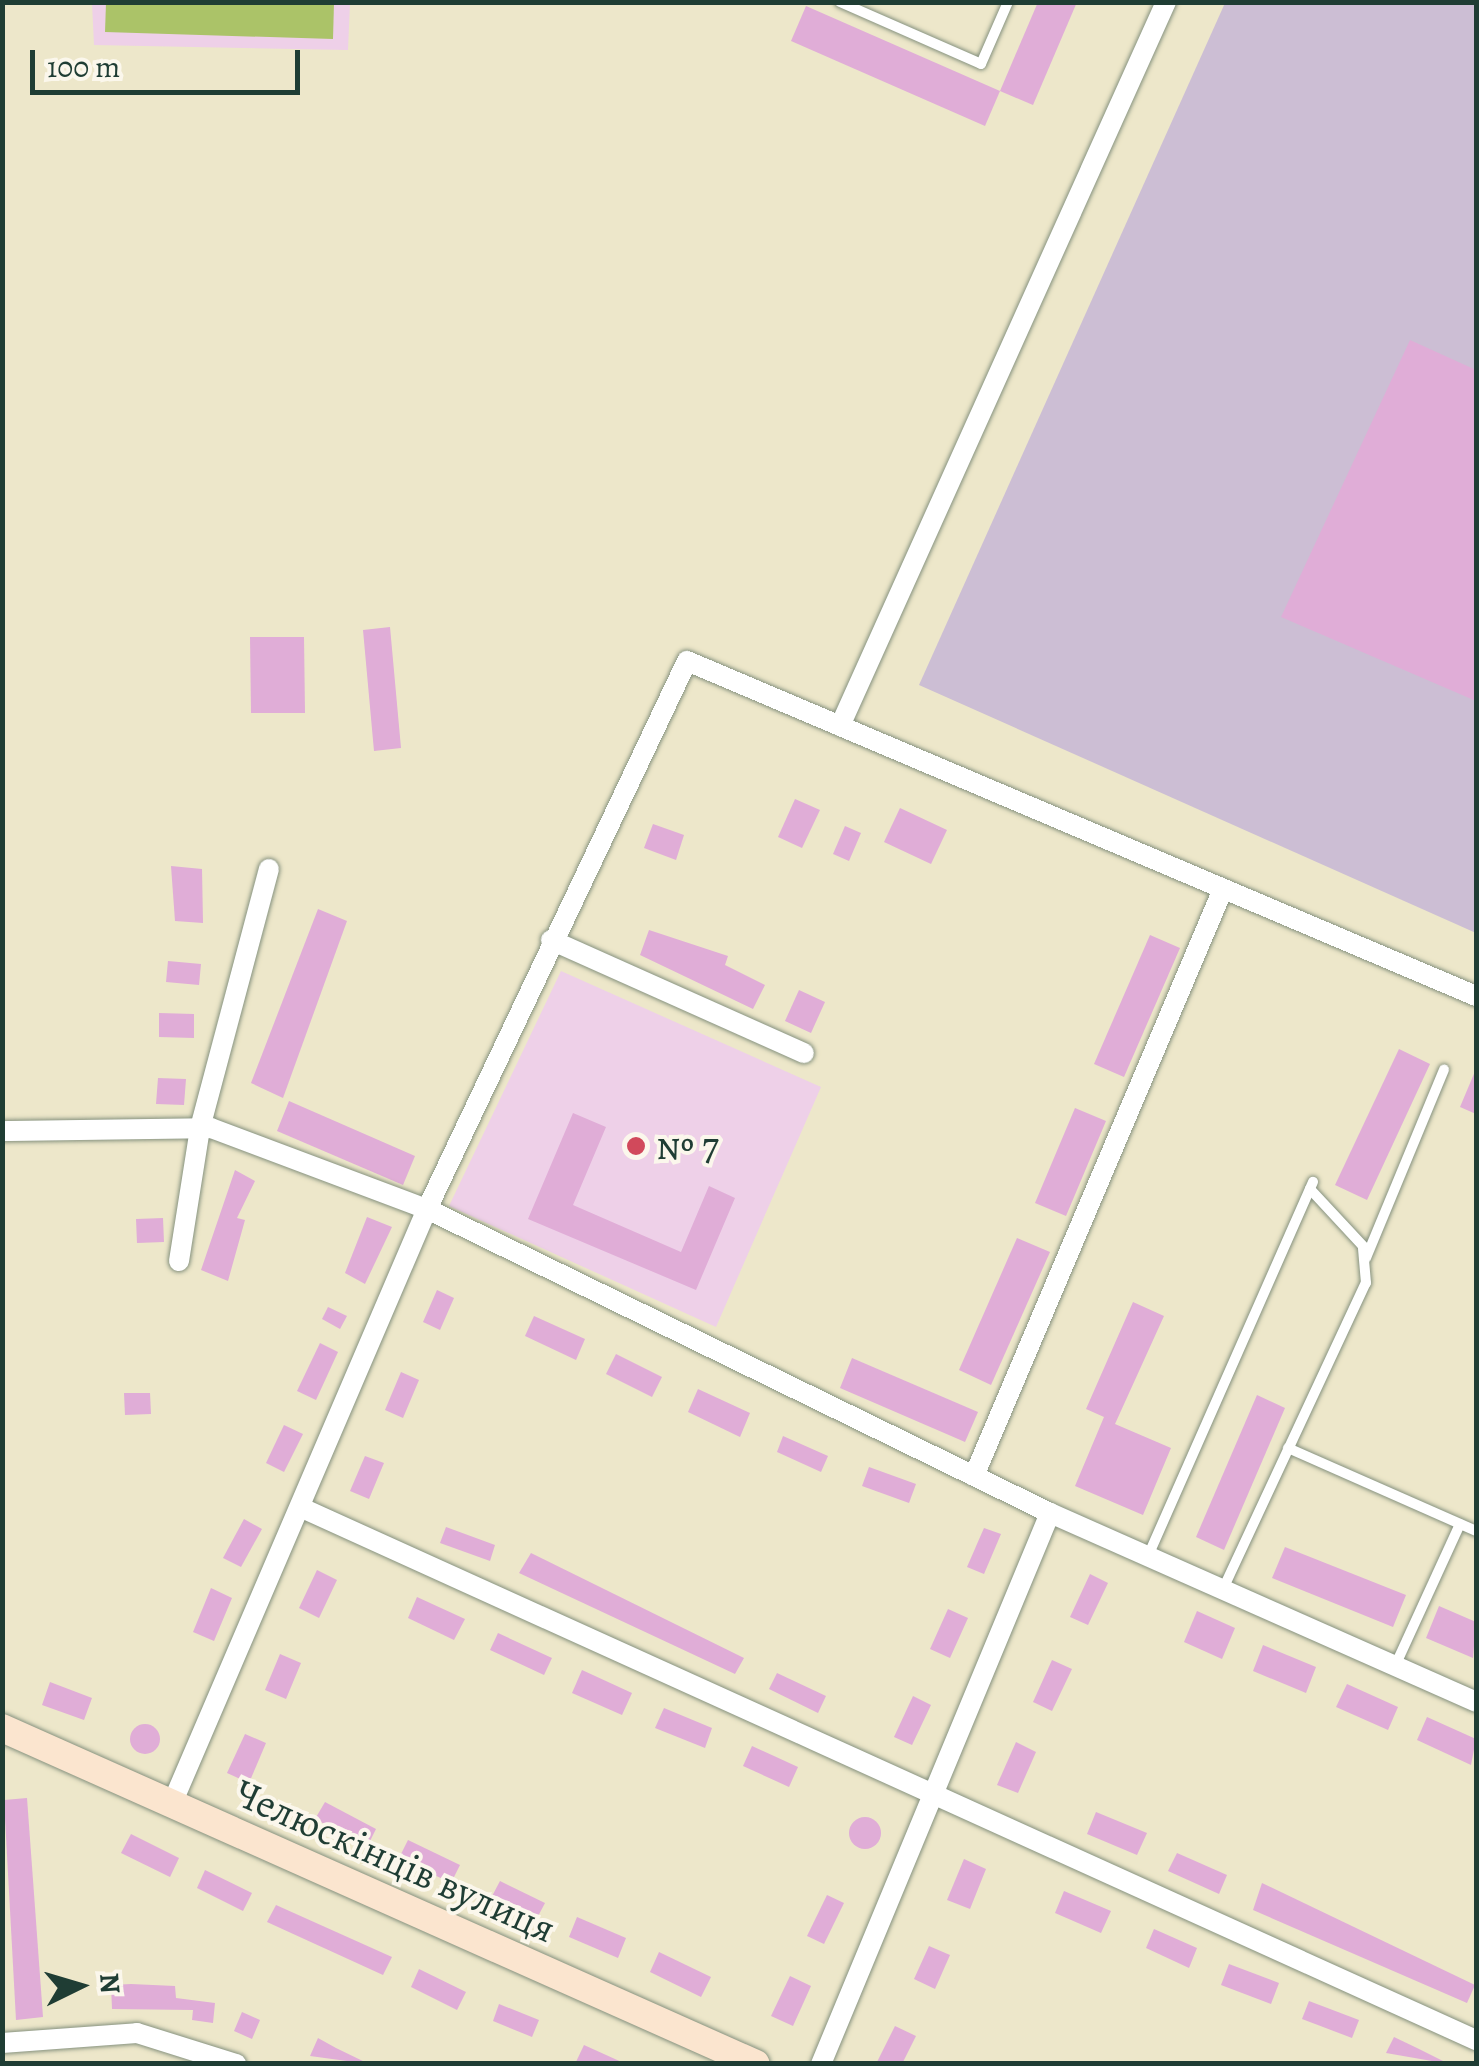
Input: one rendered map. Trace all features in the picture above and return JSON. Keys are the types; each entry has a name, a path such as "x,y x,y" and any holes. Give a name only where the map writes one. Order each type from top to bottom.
{"main road":[{"name":"Челюскінців вулиця","path":"2,1728 756,2064"}],"street":[{"path":"840,726 1166,2"},
{"path":"171,1806 427,1209 551,940 687,661 1476,996"},
{"path":"179,1261 200,1128 270,869"},
{"path":"974,1476 1223,889"},
{"path":"551,940 804,1053"},
{"path":"2,1132 200,1128 427,1209 1050,1513 1476,1702"},
{"path":"302,1508 1476,2040"},
{"path":"821,2064 1050,1513"},
{"path":"2,2043 136,2033 236,2064"}],"lane":[{"path":"840,2 981,64 1008,2"},
{"path":"1364,1262 1444,1070"},
{"path":"1148,1556 1312,1186 1363,1246 1366,1283 1223,1590"},
{"path":"1288,1448 1476,1531"},
{"path":"1394,1666 1460,1524"}],"shaded area":[{"path":"92,3 350,3 348,50 94,45"},
{"path":"1225,3 1476,3 1476,933 919,685"},
{"name":"№ 7","path":"561,971 821,1087 716,1327 449,1206"}],"green space":[{"path":"106,3 334,3 333,39 105,32"}],"building":[{"path":"1038,2 1077,2 1033,105 1000,91"},
{"path":"806,6 1000,91 985,126 791,41"},
{"path":"1410,340 1476,370 1476,701 1281,617"},
{"path":"390,627 401,748 374,751 363,630"},
{"path":"250,637 304,637 305,713 251,713"},
{"path":"795,799 820,810 802,848 778,837"},
{"path":"900,808 947,830 931,864 884,842"},
{"path":"653,824 684,835 676,860 644,848"},
{"path":"845,826 861,833 849,861 833,854"},
{"path":"171,866 202,869 203,923 175,921"},
{"path":"318,909 347,921 283,1098 251,1083"},
{"path":"649,930 728,956 725,965 765,985 753,1009 640,955"},
{"path":"1150,935 1180,948 1124,1077 1094,1064"},
{"path":"168,961 201,964 199,985 166,982"},
{"path":"799,990 825,1002 811,1033 785,1021"},
{"path":"159,1013 194,1014 194,1038 159,1037"},
{"path":"1399,1049 1430,1064 1367,1200 1335,1185"},
{"path":"1476,1069 1476,1114 1460,1107"},
{"path":"158,1078 186,1079 184,1105 156,1104"},
{"path":"289,1101 415,1156 403,1185 277,1131"},
{"path":"1075,1108 1106,1121 1066,1216 1035,1203"},
{"path":"573,1113 606,1127 573,1205 681,1252 709,1186 735,1198 696,1290 528,1219"},
{"path":"235,1170 255,1181 237,1218 245,1220 228,1281 201,1270"},
{"path":"367,1217 392,1227 365,1284 345,1273"},
{"path":"163,1218 164,1242 137,1243 136,1219"},
{"path":"1017,1238 1050,1252 991,1385 959,1370"},
{"path":"437,1290 454,1298 440,1330 423,1322"},
{"path":"1133,1302 1164,1316 1115,1424 1171,1448 1143,1515 1075,1486 1104,1417 1086,1409"},
{"path":"328,1307 347,1316 340,1329 322,1319"},
{"path":"534,1316 585,1339 576,1360 525,1336"},
{"path":"320,1343 338,1352 316,1400 297,1391"},
{"path":"616,1354 662,1377 652,1397 606,1374"},
{"path":"852,1358 978,1412 965,1442 840,1388"},
{"path":"401,1372 419,1380 403,1418 385,1410"},
{"path":"698,1389 750,1413 740,1437 688,1412"},
{"path":"124,1393 150,1393 151,1414 125,1415"},
{"path":"1257,1395 1285,1408 1224,1550 1196,1537"},
{"path":"284,1425 303,1434 284,1472 266,1463"},
{"path":"783,1436 828,1456 821,1472 777,1452"},
{"path":"365,1456 384,1463 369,1499 350,1491"},
{"path":"869,1467 916,1484 909,1503 862,1486"},
{"path":"244,1519 262,1529 241,1567 223,1558"},
{"path":"446,1527 495,1545 490,1561 440,1543"},
{"path":"984,1528 1001,1534 984,1574 967,1567"},
{"path":"1285,1547 1406,1595 1393,1627 1272,1578"},
{"path":"531,1553 744,1658 735,1674 519,1573"},
{"path":"317,1570 337,1580 319,1618 299,1608"},
{"path":"1090,1574 1108,1583 1088,1625 1070,1617"},
{"path":"211,1588 232,1598 214,1641 193,1632"},
{"path":"417,1597 465,1619 454,1640 408,1618"},
{"path":"1439,1606 1476,1622 1473,1658 1426,1638"},
{"path":"948,1609 968,1618 950,1658 930,1649"},
{"path":"1197,1611 1235,1628 1222,1659 1184,1642"},
{"path":"498,1633 552,1658 544,1675 490,1650"},
{"path":"1263,1645 1316,1667 1306,1693 1253,1671"},
{"path":"280,1654 301,1663 286,1699 265,1690"},
{"path":"1052,1660 1072,1669 1052,1711 1033,1702"},
{"path":"582,1670 632,1693 622,1715 572,1693"},
{"path":"777,1673 826,1696 818,1713 769,1689"},
{"path":"50,1682 92,1698 84,1720 42,1705"},
{"path":"1347,1684 1398,1707 1388,1730 1336,1707"},
{"path":"913,1696 931,1705 912,1745 894,1737"},
{"path":"664,1708 712,1728 705,1748 655,1728"},
{"path":"1427,1717 1476,1739 1471,1765 1417,1740"},
{"path":"145,1724 155,1729 160,1739 155,1749 145,1754 135,1749 130,1739 135,1729"},
{"path":"245,1734 266,1743 249,1783 227,1773"},
{"path":"1016,1742 1036,1752 1018,1793 997,1785"},
{"path":"752,1746 798,1767 789,1787 743,1766"},
{"path":"27,1798 43,2017 16,2020 4,1800"},
{"path":"325,1802 376,1829 367,1847 315,1819"},
{"path":"1096,1812 1147,1833 1137,1855 1087,1834"},
{"path":"865,1817 876,1822 881,1833 876,1844 865,1849 854,1844 849,1833 854,1822"},
{"path":"131,1834 179,1858 170,1877 121,1853"},
{"path":"408,1840 460,1865 451,1883 399,1858"},
{"path":"1177,1853 1227,1875 1219,1894 1168,1871"},
{"path":"964,1859 986,1869 970,1909 947,1900"},
{"path":"205,1870 252,1893 243,1911 197,1888"},
{"path":"500,1881 545,1903 535,1922 490,1900"},
{"path":"1262,1883 1475,1985 1467,2003 1253,1910"},
{"path":"1064,1891 1111,1911 1101,1933 1055,1913"},
{"path":"827,1895 844,1903 824,1944 807,1936"},
{"path":"276,1905 392,1957 383,1975 267,1922"},
{"path":"577,1917 626,1938 618,1958 569,1937"},
{"path":"1154,1929 1197,1948 1189,1968 1146,1948"},
{"path":"929,1946 950,1955 935,1989 914,1979"},
{"path":"659,1952 711,1977 701,1997 650,1972"},
{"path":"1229,1964 1279,1983 1271,2004 1221,1985"},
{"path":"419,1969 466,1992 457,2010 411,1987"},
{"path":"790,1976 811,1986 793,2026 771,2016"},
{"path":"111,1985 175,1986 176,1998 215,2003 213,2023 192,2020 193,2010 112,2009"},
{"path":"1309,2001 1359,2020 1352,2038 1302,2019"},
{"path":"499,2004 539,2020 532,2037 493,2021"},
{"path":"242,2012 260,2020 252,2039 234,2031"},
{"path":"895,2026 916,2036 902,2064 876,2064"},
{"path":"1394,2037 1417,2048 1449,2064 1386,2053"},
{"path":"318,2038 336,2048 369,2064 310,2056"},
{"path":"584,2045 626,2064 575,2064"}],"place":[{"name":"№ 7","path":"636,1146"}]}
